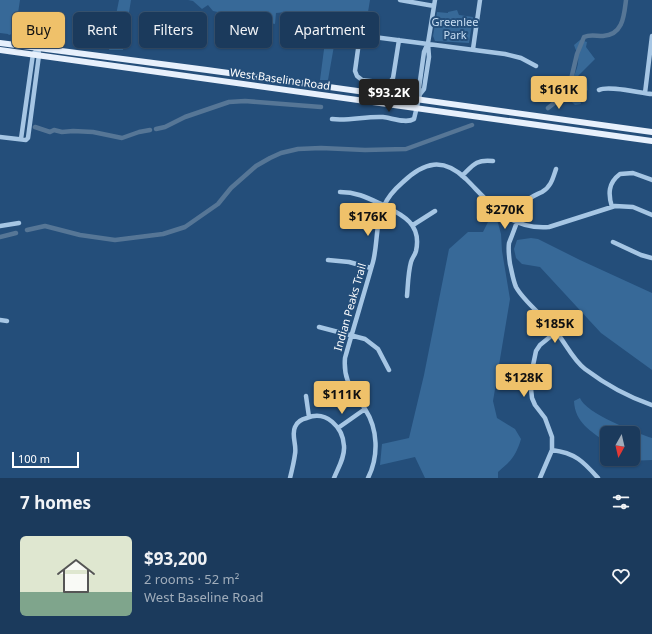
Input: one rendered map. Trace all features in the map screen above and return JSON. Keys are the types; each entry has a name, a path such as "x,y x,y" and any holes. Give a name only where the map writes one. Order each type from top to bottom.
{"main road":[{"name":"West Baseline Road","path":"0,43 12,44"},
{"name":"West Baseline Road","path":"45,48 419,97 652,132"},
{"name":"West Baseline Road","path":"0,50 652,141"},
{"path":"206,78 207,70"}],"street":[{"path":"400,0 434,6"},
{"path":"332,120 344,121 373,117 411,121 414,119 419,97 424,52 428,43 435,0"},
{"path":"473,49 480,0"},
{"path":"399,40 393,78 390,82 386,83 362,80 356,76 355,71 359,42 361,38 366,36 428,43 473,49 522,58 536,66"},
{"path":"645,93 652,36"},
{"path":"0,137 21,139 38,48"},
{"path":"599,90 615,88 652,94"},
{"path":"462,176 473,164 478,161 493,161"},
{"name":"Indian Peaks Trail","path":"368,478 375,455 376,442 371,420 351,389 345,374 345,358 373,261 378,221 391,194 416,170 430,165 445,166 454,170 496,210 517,223 540,228 549,227 612,207 633,207 652,215"},
{"path":"556,169 553,181 543,192 533,196 526,203 509,243 508,249 514,282 523,297 542,315 577,362 584,369 610,385 652,405"},
{"path":"612,207 609,189 616,177 620,174 633,173 652,180"},
{"path":"340,192 361,194 404,216 413,225 416,250 411,262 407,296"},
{"path":"413,225 435,211"},
{"path":"0,226 19,223"},
{"path":"613,242 641,255 652,258"},
{"path":"328,260 349,262 371,268"},
{"path":"0,320 7,321"},
{"path":"319,327 352,334 365,339 381,353 389,370"},
{"path":"540,478 552,450 552,437 549,427 532,398 530,380 536,351 540,345 556,332"},
{"path":"306,396 309,417"},
{"path":"338,428 365,409"},
{"path":"290,478 296,453 295,428 302,419 323,416 331,420 338,428 344,442 343,455 334,478"},
{"path":"552,450 564,451 579,458 598,478"}],"green space":[{"path":"0,0 20,0 18,12 12,12 12,34 9,35 0,33"},
{"path":"119,0 131,0 129,12 117,12"},
{"path":"188,0 370,0 368,12 280,12 276,13 275,24 272,23 272,12 218,12 213,11 208,5 202,9 193,1"},
{"name":"Greenlee Park","path":"457,10 459,15 473,17 469,43 435,41 433,36 437,12 448,13"},
{"path":"580,40 587,42 586,47 595,59 577,77 587,79 588,90 583,93 583,99 580,99 581,104 575,105 563,93 569,86 576,71 578,54 574,45"},
{"path":"109,48 123,48 123,50 109,50"},
{"path":"324,48 334,48 328,80 320,80"},
{"path":"492,214 498,223 501,234 502,251 510,299 493,401 497,418 515,429 521,439 517,450 510,461 498,472 498,478 425,478 415,457 380,465 382,444 409,438 424,375 449,249 468,232 483,232"},
{"path":"531,238 538,239 652,293 652,370 601,333 540,267 522,264 516,258 514,249 517,240"},
{"path":"580,398 591,410 622,426 600,426 600,438 581,421 577,415 574,401"},
{"path":"640,433 652,438 652,460 640,461"}],"waterway":[{"path":"548,108 568,92 577,54 584,37 591,35 610,35 615,32 621,24 626,0"},
{"path":"156,129 165,127 185,117 229,102 245,101 321,107"},
{"path":"27,230 45,226 80,235 115,240 163,234 185,227 218,204 231,188 256,166 281,153 298,149 321,148 365,150 406,149 472,125"},
{"path":"35,127 50,132 54,130 62,132 93,132 122,138 150,130"},
{"path":"0,237 16,233"}]}
